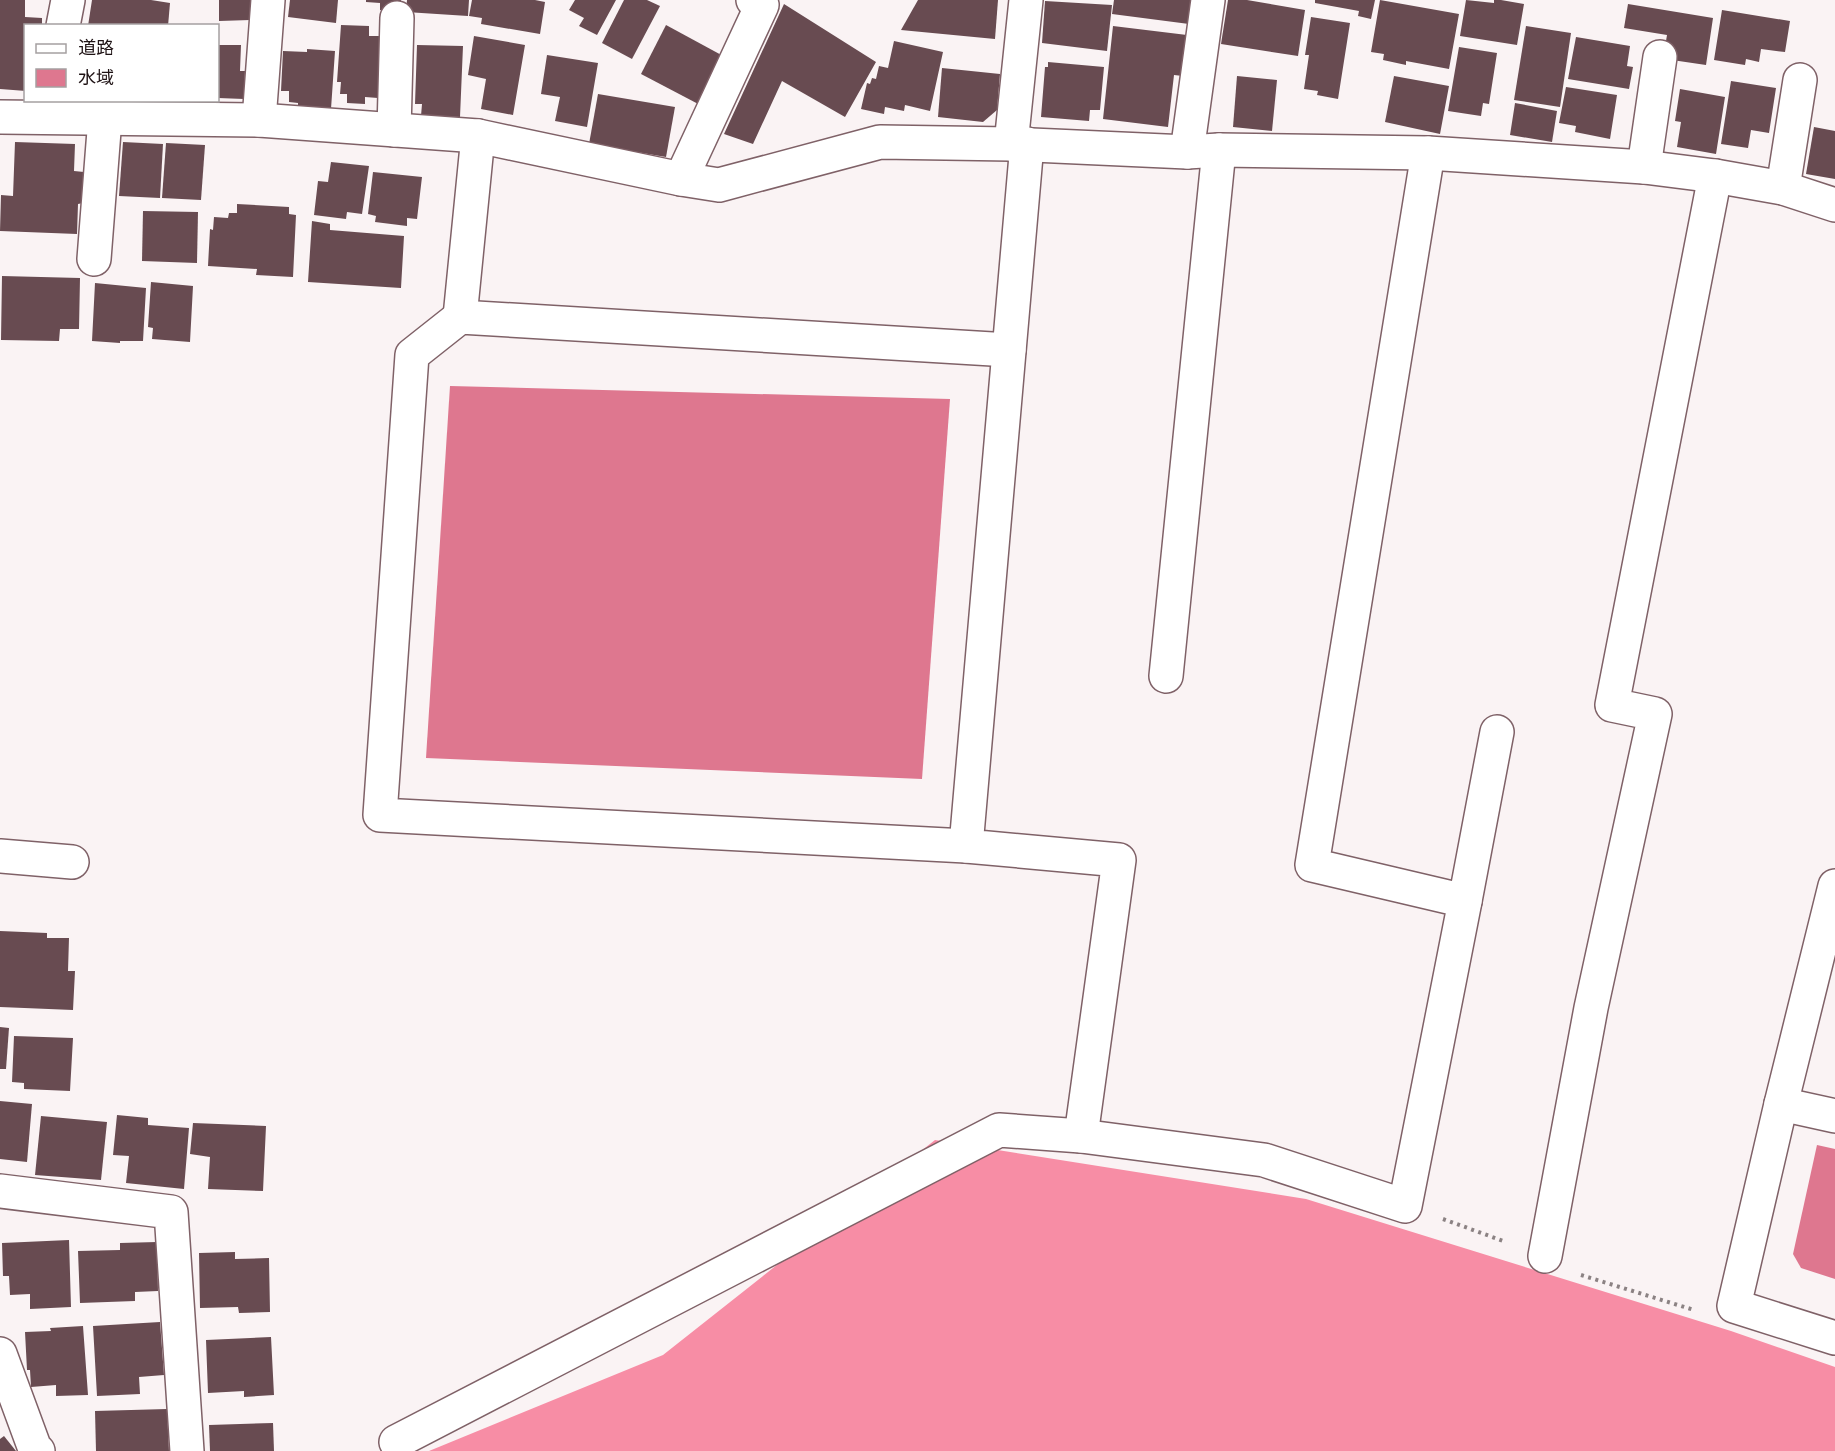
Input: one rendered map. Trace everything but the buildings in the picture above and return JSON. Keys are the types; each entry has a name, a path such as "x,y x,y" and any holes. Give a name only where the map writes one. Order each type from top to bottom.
{"street":[{"path":"63,24 68,0"},
{"path":"259,120 268,0"},
{"path":"966,846 1009,350 1026,0"},
{"path":"1187,152 1208,0"},
{"path":"681,179 760,2"},
{"path":"394,130 397,18"},
{"path":"1644,167 1660,57"},
{"path":"1783,188 1800,80"},
{"path":"0,117 48,109 105,118 259,120 478,136 719,185 880,142 1019,144 1187,152 1220,150 1428,153 1644,167 1783,188 1835,205"},
{"path":"94,259 105,118"},
{"path":"460,317 478,136"},
{"path":"1166,676 1220,150"},
{"path":"1428,153 1312,865 1465,901"},
{"path":"1545,1256 1591,1008 1655,714 1612,705 1715,176"},
{"path":"1009,350 460,317 412,355 380,815 966,846 1119,860 1081,1136"},
{"path":"396,1442 999,1130 1081,1136 1264,1160 1405,1206 1497,732"},
{"path":"0,856 72,862"},
{"path":"1835,886 1734,1306 1835,1338"},
{"path":"1781,1104 1835,1116"},
{"path":"0,1191 171,1212 187,1451"},
{"path":"0,1354 35,1449 38,1451"}],"shaded area":[{"path":"935,1140 1306,1199 1731,1331 1835,1367 1835,1451 429,1451 663,1355"}],"water":[{"path":"450,386 950,399 922,779 426,758"},
{"path":"1817,1145 1835,1149 1835,1279 1801,1268 1793,1254"}]}
